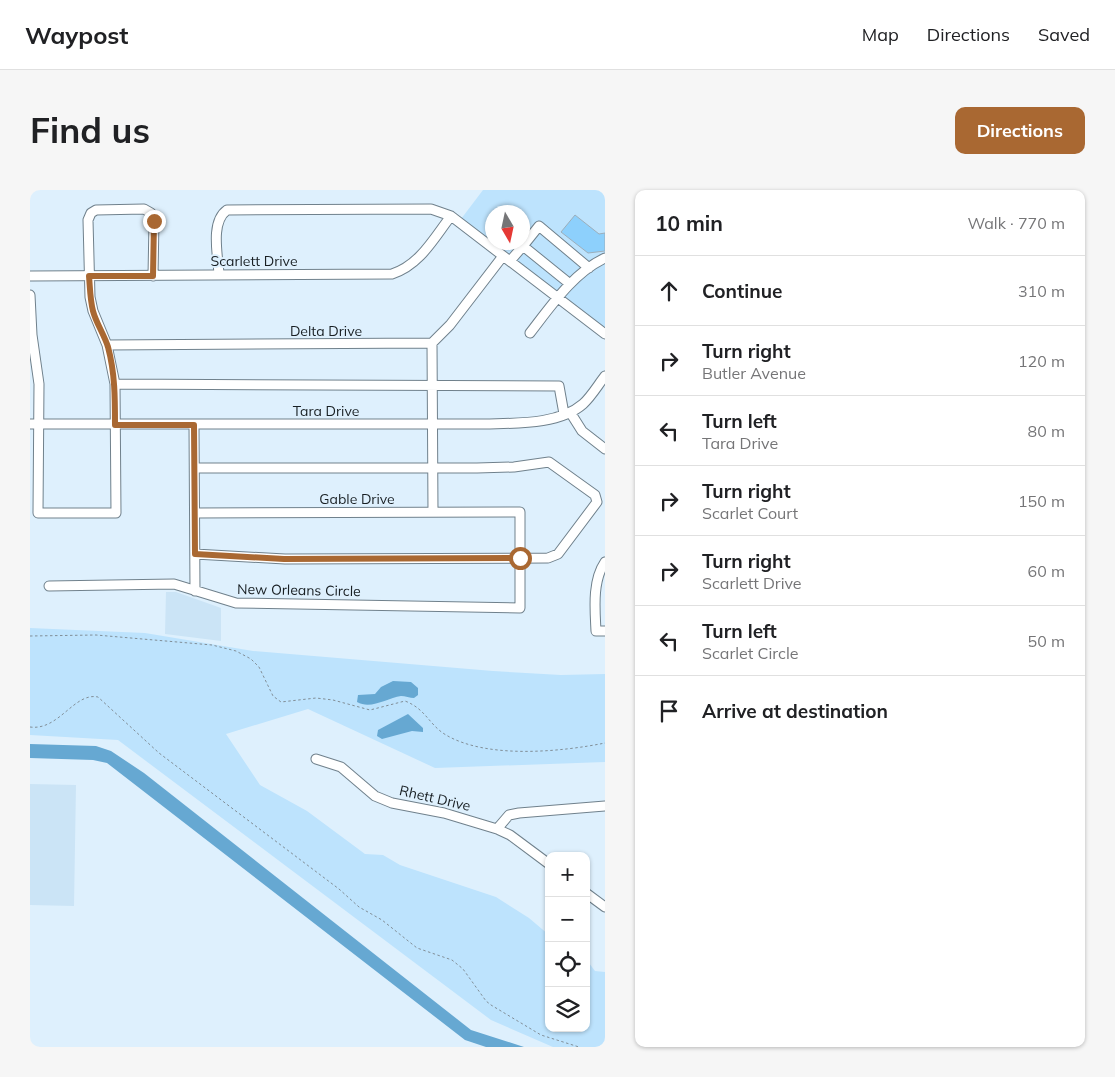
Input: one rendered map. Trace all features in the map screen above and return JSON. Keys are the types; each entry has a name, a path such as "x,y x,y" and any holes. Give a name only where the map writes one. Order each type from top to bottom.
{"street":[{"path":"30,295 32,335 39,384 35,424 38,513 116,513 116,384 107,345 93,312 89,276 88,220 91,213 96,210 144,209 151,213 154,221 153,276"},
{"path":"219,274 217,222 221,214 227,210 431,210 451,216 605,334"},
{"name":"Scarlett Drive","path":"30,276 392,274 405,270 417,260 451,216"},
{"path":"530,237 539,226 589,268"},
{"path":"433,512 432,343 446,330 507,258 518,250"},
{"path":"528,250 570,284"},
{"path":"530,333 570,284 589,268 605,258"},
{"name":"Delta Drive","path":"107,345 432,343"},
{"name":"Tara Drive","path":"35,424 194,425 516,422 550,418 567,413 583,404 605,376"},
{"path":"116,384 560,386 567,413 582,431 605,449"},
{"path":"194,425 195,591"},
{"path":"195,468 514,468 549,462 595,495 597,502 558,554 548,558 284,559 195,554"},
{"name":"Gable Drive","path":"195,514 520,512 520,558"},
{"name":"New Orleans Circle","path":"49,586 174,584 236,603 520,608 520,558"},
{"path":"605,562 596,587 595,616 596,631 605,631"},
{"name":"Rhett Drive","path":"316,759 341,767 375,796 392,803 444,813 497,829 510,835 545,861"},
{"path":"497,829 509,815 518,813 605,806"},
{"path":"590,896 605,907"}],"path":[{"path":"30,636 96,635 212,645 236,651 251,659 259,667 273,696 280,702 316,698 334,700 370,710 405,701 419,708 445,734 474,746 547,750 580,748 605,743"},
{"path":"30,727 45,727 89,697 98,697 159,753 339,889 359,907 382,920 417,948 452,960 462,969 486,1001 541,1035 579,1047"}],"shaded area":[{"path":"483,190 605,190 605,329 502,250 530,250 530,205 485,205 485,237 461,219"},
{"path":"166,592 176,592 221,608 221,641 165,634"},
{"path":"30,628 145,633 253,651 493,671 561,675 605,674 605,762 435,768 308,709 226,734 260,785 307,811 365,854 383,855 400,865 496,897 529,918 545,932 545,1032 590,1032 590,964 595,971 605,972 605,1047 553,1047 491,1020 118,740 30,735"},
{"path":"393,681 411,682 418,688 418,695 414,698 396,697 368,705 357,702 358,695 375,694 381,687"},
{"path":"408,714 423,728 423,732 412,731 382,739 377,736 378,730"},
{"path":"30,744 96,746 111,751 144,773 471,1030 524,1047 486,1047 465,1040 107,763 93,760 30,758"},
{"path":"30,784 76,785 74,906 30,905"}],"building":[{"path":"575,215 599,234 605,233 605,251 588,253 561,232"}],"route":[{"path":"154,221 153,276 89,276 90,297 93,312 107,345 116,384 115,425 194,425 195,554 284,559 520,558"}]}
